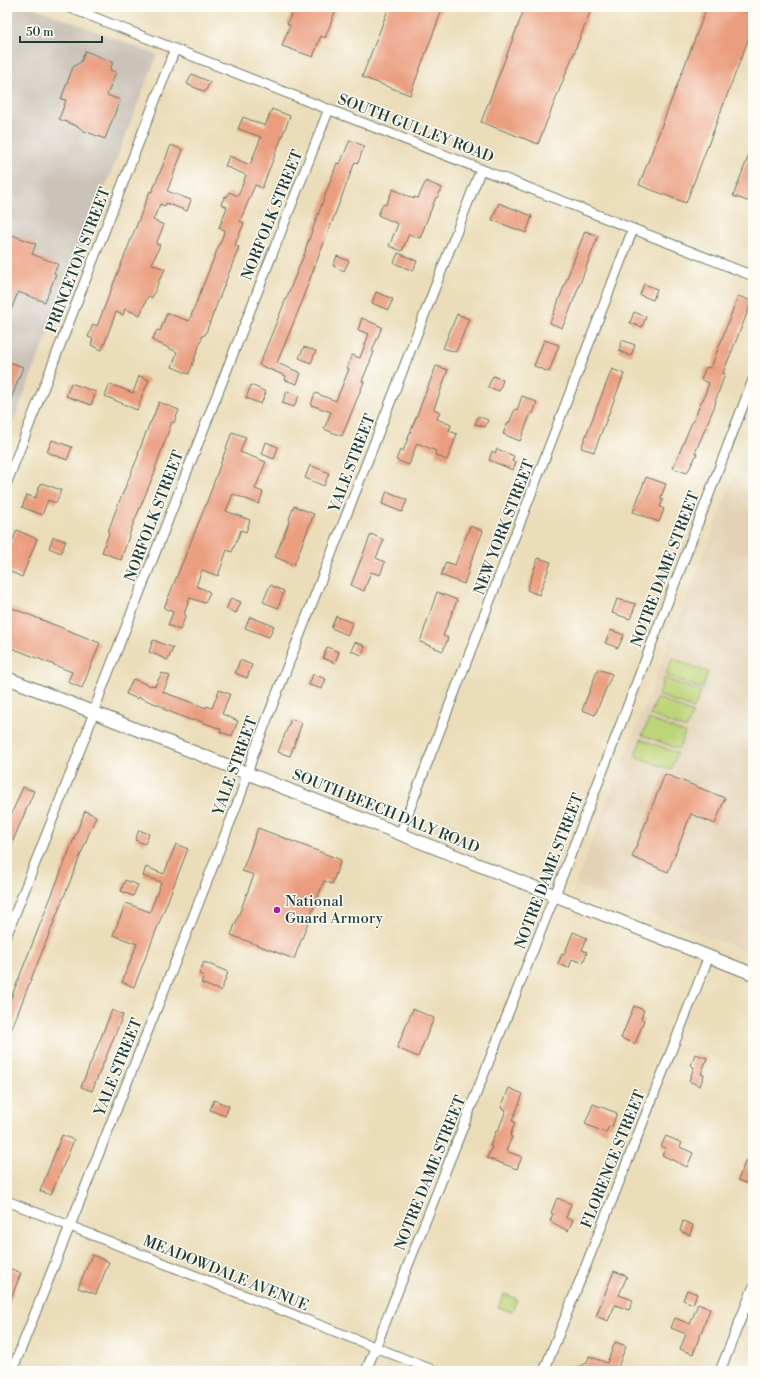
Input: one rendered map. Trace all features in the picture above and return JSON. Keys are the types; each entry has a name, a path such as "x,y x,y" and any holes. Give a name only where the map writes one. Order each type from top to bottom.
{"main road":[{"name":"SOUTH BEECH DALY ROAD","path":"7,678 753,974"}],"street":[{"name":"SOUTH GULLEY ROAD","path":"68,7 753,276"},
{"name":"PRINCETON STREET","path":"7,482 175,49"},
{"name":"NORFOLK STREET","path":"7,934 329,109"},
{"name":"YALE STREET","path":"12,1371 187,931 248,774 256,747 482,169"},
{"name":"NEW YORK STREET","path":"400,834 633,229"},
{"name":"NOTRE DAME STREET","path":"366,1371 554,895 753,380"},
{"name":"FLORENCE STREET","path":"544,1371 709,956"},
{"name":"MEADOWDALE AVENUE","path":"7,1201 435,1371"},
{"path":"720,1371 753,1288"}],"shaded area":[{"path":"7,7 33,7 157,55 7,438"},
{"path":"753,428 753,954 575,885"}],"green space":[{"path":"672,658 708,672 702,689 666,675"},
{"path":"664,678 701,692 694,709 658,695"},
{"path":"657,698 693,713 686,729 650,715"},
{"path":"649,719 685,733 679,749 642,735"},
{"path":"641,739 677,753 671,770 635,756"},
{"path":"504,1294 517,1299 512,1312 498,1307"}],"building":[{"path":"294,7 337,7 325,38 321,36 313,57 282,46 290,25 287,24"},
{"path":"389,7 443,7 410,95 362,77"},
{"path":"525,7 592,7 538,144 481,122"},
{"path":"707,7 733,7 753,15 753,27 686,203 639,185"},
{"path":"85,51 113,62 110,70 116,72 107,95 120,100 105,139 59,119 66,100 61,99 73,67 81,62"},
{"path":"192,74 210,82 205,92 187,84"},
{"path":"272,109 290,116 262,188 255,185 240,221 244,223 235,245 239,247 205,335 203,335 189,374 172,367 177,352 152,340 157,330 160,331 167,313 189,321 225,230 219,228 227,207 221,204 229,192 238,196 246,175 225,166 229,156 250,165 261,137 238,129 243,117 265,126"},
{"path":"350,140 364,146 358,163 355,162 304,297 277,363 301,373 297,384 285,380 286,376 259,365 306,250 337,163 340,164"},
{"path":"171,145 183,150 167,191 191,200 187,211 166,203 165,206 160,204 153,220 164,225 156,244 160,245 152,264 165,269 152,298 148,296 140,315 125,309 123,315 116,312 102,350 91,345 93,339 88,337 93,324 97,326 150,191 152,192"},
{"path":"753,147 753,203 733,196"},
{"path":"426,181 442,188 437,198 436,197 420,238 409,234 402,251 389,246 398,224 378,215 383,204 386,205 393,189 414,199 414,197 418,198"},
{"path":"499,203 532,216 526,233 492,220"},
{"path":"585,231 598,236 562,328 550,323"},
{"path":"7,233 36,244 32,254 58,264 54,273 56,274 45,302 18,292 8,318"},
{"path":"398,253 417,261 413,271 394,263"},
{"path":"337,256 349,261 344,271 333,266"},
{"path":"644,284 657,289 653,300 640,295"},
{"path":"376,292 393,299 388,310 372,303"},
{"path":"738,296 752,301 723,373 725,374 715,405 695,453 697,454 687,473 673,468 709,383 701,380 706,367 711,368"},
{"path":"634,312 646,317 642,327 630,323"},
{"path":"457,314 469,319 456,352 443,348"},
{"path":"362,318 382,327 362,381 364,382 342,436 324,429 331,412 311,405 315,393 336,401 349,369 347,368 352,355 360,358 369,334 358,330"},
{"path":"544,340 559,345 549,372 534,366"},
{"path":"622,340 635,345 631,356 619,351"},
{"path":"304,347 316,351 311,363 299,358"},
{"path":"7,361 23,367 8,407 7,407"},
{"path":"436,366 448,370 434,409 440,412 437,419 451,425 449,431 457,434 447,460 435,455 436,451 417,443 409,465 396,460 400,450 403,451"},
{"path":"612,369 624,374 594,452 581,448"},
{"path":"139,376 149,380 137,410 105,396 110,384 133,393"},
{"path":"493,376 503,380 499,391 488,387"},
{"path":"71,383 96,392 91,405 66,396"},
{"path":"251,385 266,392 261,404 246,398"},
{"path":"287,391 299,396 294,407 282,403"},
{"path":"522,396 537,402 520,441 503,434 515,409 517,410"},
{"path":"159,402 179,410 174,423 172,422 155,468 156,469 132,527 121,560 102,552 115,512"},
{"path":"478,416 488,420 485,427 475,424"},
{"path":"232,432 246,437 240,452 266,462 255,489 263,492 259,504 233,494 226,511 250,520 246,532 241,530 232,552 227,550 218,576 202,570 196,586 210,592 205,603 190,598 184,614 186,615 180,630 168,625 173,612 164,608 205,507"},
{"path":"52,440 72,447 67,460 47,452"},
{"path":"266,442 278,447 274,459 262,454"},
{"path":"497,449 514,456 512,461 516,462 513,470 489,460 492,451 495,453"},
{"path":"310,465 329,473 324,486 305,478"},
{"path":"646,477 666,484 660,499 663,500 660,507 664,509 659,522 633,512"},
{"path":"41,483 61,490 56,503 48,500 42,515 22,507 27,495 35,498"},
{"path":"387,491 407,500 402,512 382,504"},
{"path":"294,506 314,514 294,565 275,557"},
{"path":"470,526 483,531 464,584 441,575 446,562 455,565"},
{"path":"17,530 37,539 22,577 7,570 7,555"},
{"path":"371,534 384,540 376,558 385,562 380,575 371,572 364,591 351,585"},
{"path":"53,537 66,541 61,553 49,548"},
{"path":"538,558 551,562 539,595 527,590"},
{"path":"270,585 284,591 278,608 263,602"},
{"path":"437,592 457,600 443,636 448,638 443,651 420,642"},
{"path":"231,598 241,602 236,613 226,609"},
{"path":"617,599 636,604 630,619 612,613"},
{"path":"7,606 100,643 82,688 68,682 72,672 7,646"},
{"path":"336,616 352,623 348,635 331,628"},
{"path":"250,617 274,626 269,637 245,628"},
{"path":"611,630 624,635 618,648 605,643"},
{"path":"153,640 173,648 168,660 149,652"},
{"path":"355,642 365,646 362,655 351,651"},
{"path":"327,647 339,652 335,663 323,658"},
{"path":"240,660 252,665 247,678 235,673"},
{"path":"598,669 612,674 595,715 582,710"},
{"path":"162,673 170,676 163,692 206,708 207,706 212,708 219,690 230,694 222,714 238,721 232,736 220,732 221,729 194,719 193,721 163,709 164,707 126,694 133,679 151,686 155,686"},
{"path":"313,674 326,679 322,689 309,685"},
{"path":"291,719 302,723 290,756 278,752"},
{"path":"665,774 725,798 715,824 691,814 668,872 632,857"},
{"path":"23,787 34,791 7,855 7,824"},
{"path":"85,811 96,816 7,1040 7,1008"},
{"name":"National Guard Armory","path":"258,828 341,860 332,884 324,881 294,959 231,935 254,875 242,871"},
{"path":"139,830 149,834 145,844 135,840"},
{"path":"176,844 188,849 134,987 122,982 137,944 113,935 126,903 150,912 161,882 143,876 146,867 164,874"},
{"path":"125,880 138,885 133,896 121,891"},
{"path":"573,932 587,938 582,950 587,952 583,963 572,959 569,968 558,964 562,954 564,955"},
{"path":"204,962 228,972 221,991 201,983 204,976 199,974"},
{"path":"634,1006 644,1010 641,1019 644,1020 635,1044 621,1038"},
{"path":"413,1009 434,1018 418,1057 397,1048"},
{"path":"112,1010 123,1015 92,1091 81,1087"},
{"path":"695,1054 707,1058 701,1074 704,1075 700,1086 689,1081 694,1067 691,1066"},
{"path":"509,1088 523,1094 512,1121 515,1122 510,1136 512,1137 506,1151 522,1157 517,1169 487,1158 492,1147 490,1146 496,1131 498,1131 506,1110 501,1108"},
{"path":"214,1100 229,1106 225,1116 210,1110"},
{"path":"593,1104 617,1113 612,1127 609,1126 606,1133 585,1124"},
{"path":"62,1135 74,1140 51,1195 40,1191"},
{"path":"666,1136 682,1143 680,1147 693,1153 687,1167 662,1155 666,1148 661,1146"},
{"path":"746,1160 753,1163 753,1186 738,1180"},
{"path":"557,1198 571,1204 566,1218 573,1220 568,1231 550,1221 553,1214 551,1213"},
{"path":"683,1221 693,1225 690,1235 680,1231"},
{"path":"92,1255 109,1262 96,1294 78,1288"},
{"path":"9,1268 21,1273 8,1306 7,1274"},
{"path":"614,1271 627,1276 619,1295 633,1300 629,1310 615,1305 608,1321 596,1316"},
{"path":"687,1290 697,1294 693,1304 683,1300"},
{"path":"698,1304 710,1309 693,1354 680,1349 686,1334 671,1328 675,1318 690,1324"},
{"path":"615,1342 626,1346 618,1367 626,1371 570,1371 587,1363 589,1356 607,1363"}],"place":[{"name":"National Guard Armory","path":"277,910"}]}
